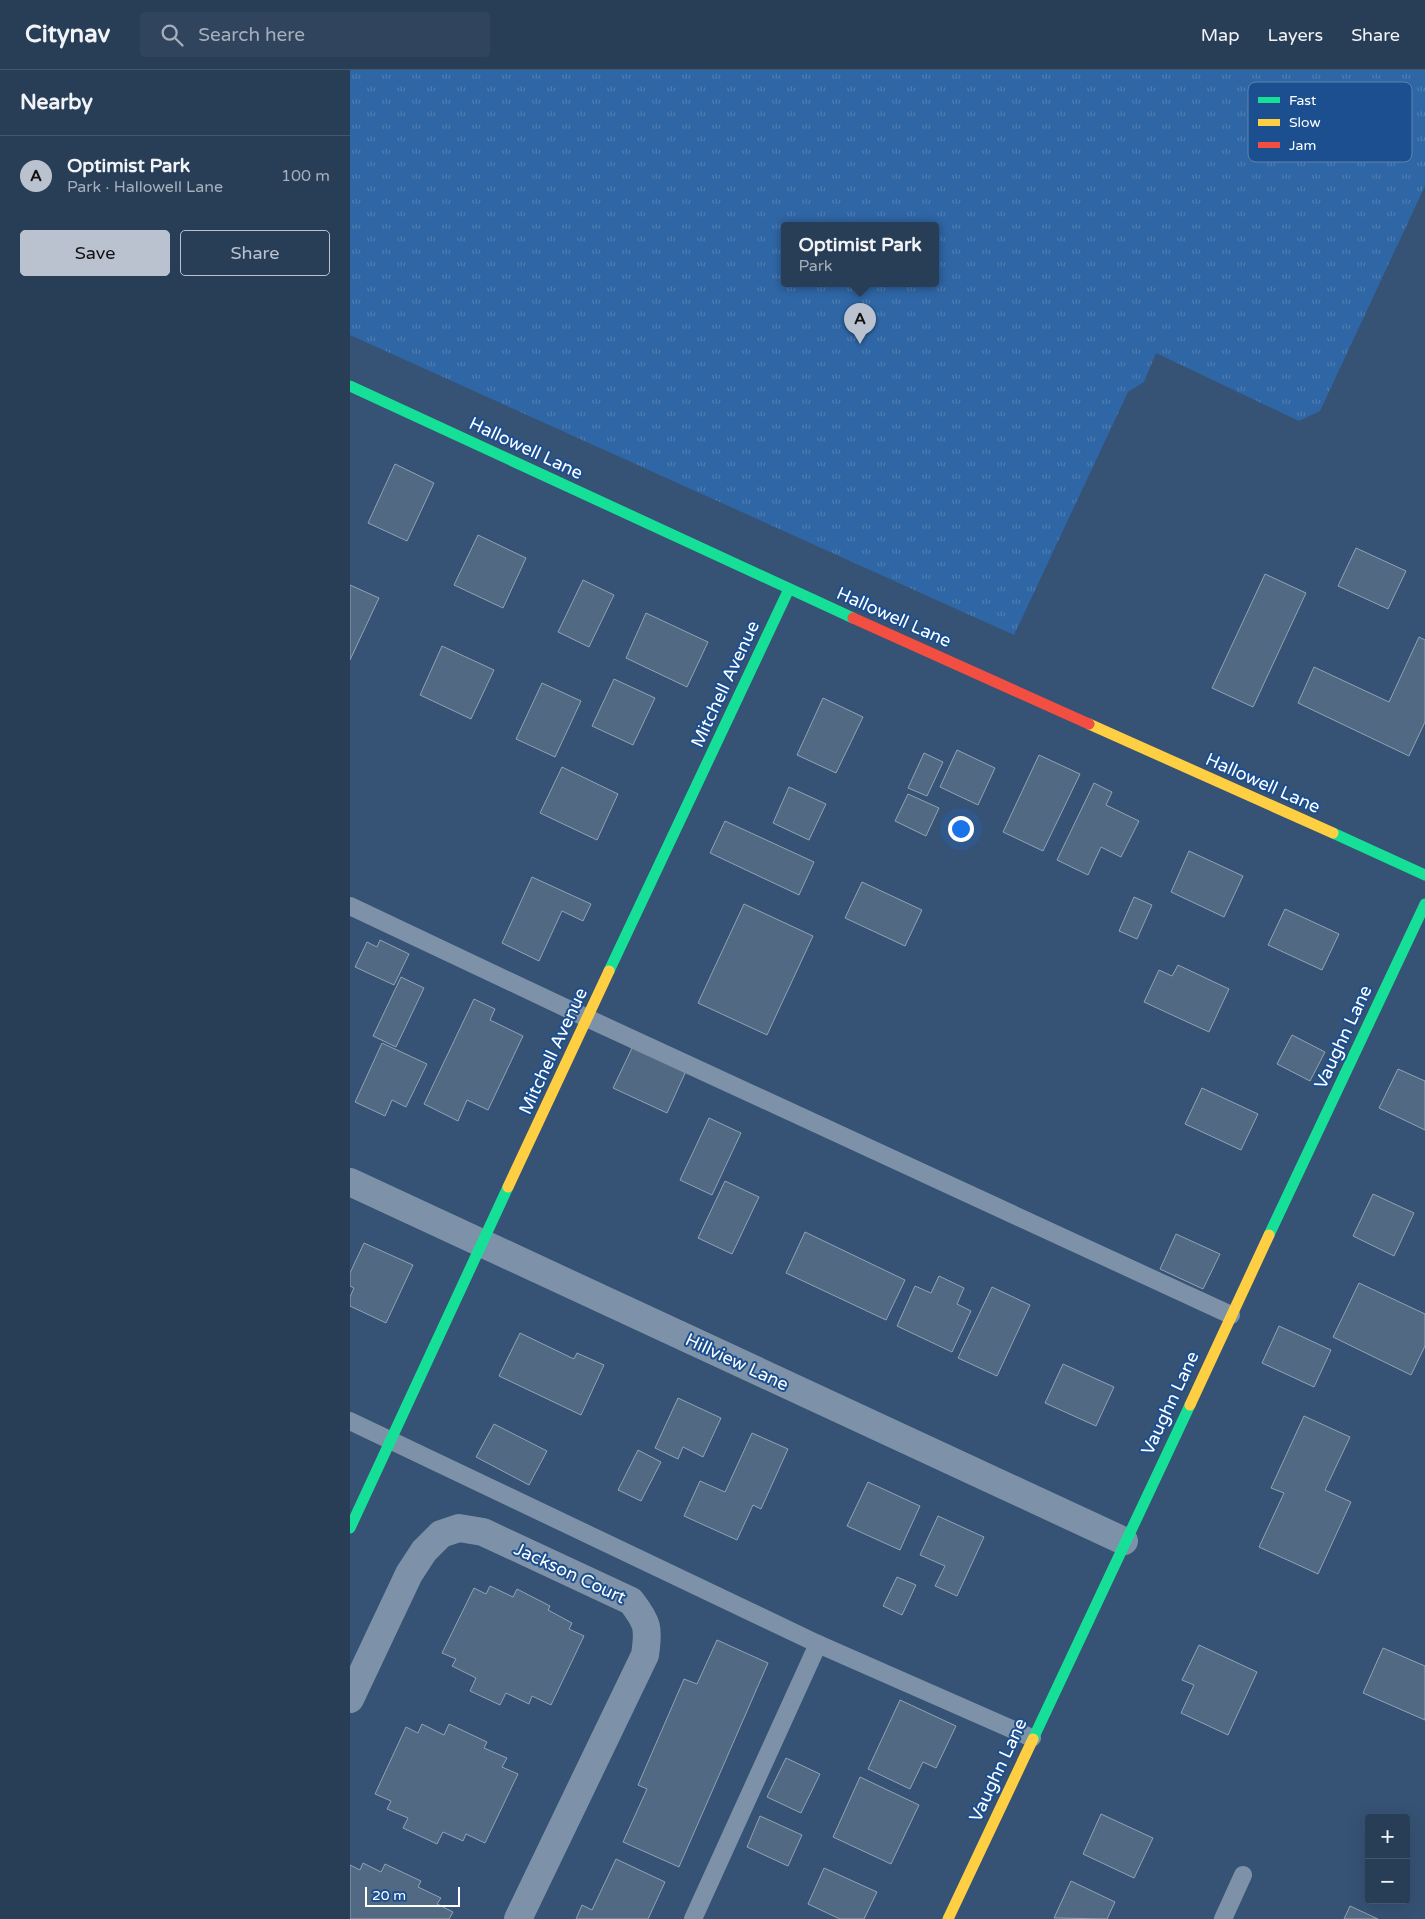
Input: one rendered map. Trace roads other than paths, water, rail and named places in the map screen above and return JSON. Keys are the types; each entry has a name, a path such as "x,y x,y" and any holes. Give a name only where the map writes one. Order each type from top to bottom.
{"street":[{"name":"Hallowell Lane","path":"350,386 790,590 1425,875"},
{"name":"Mitchell Avenue","path":"350,1528 481,1243 790,590"},
{"name":"Vaughn Lane","path":"948,1919 1425,904"},
{"name":"Hillview Lane","path":"350,1182 1124,1541"},
{"name":"Jackson Court","path":"350,1699 409,1574 424,1551 441,1534 459,1528 483,1532 631,1601 644,1618 648,1635 645,1655 518,1919"}],"lane":[{"path":"350,906 587,1018 1231,1315"},
{"path":"350,1421 818,1644 1032,1738"},
{"path":"693,1919 818,1644"},
{"path":"1223,1919 1243,1875"}],"place":[{"name":"Optimist Park","path":"860,344"}]}
